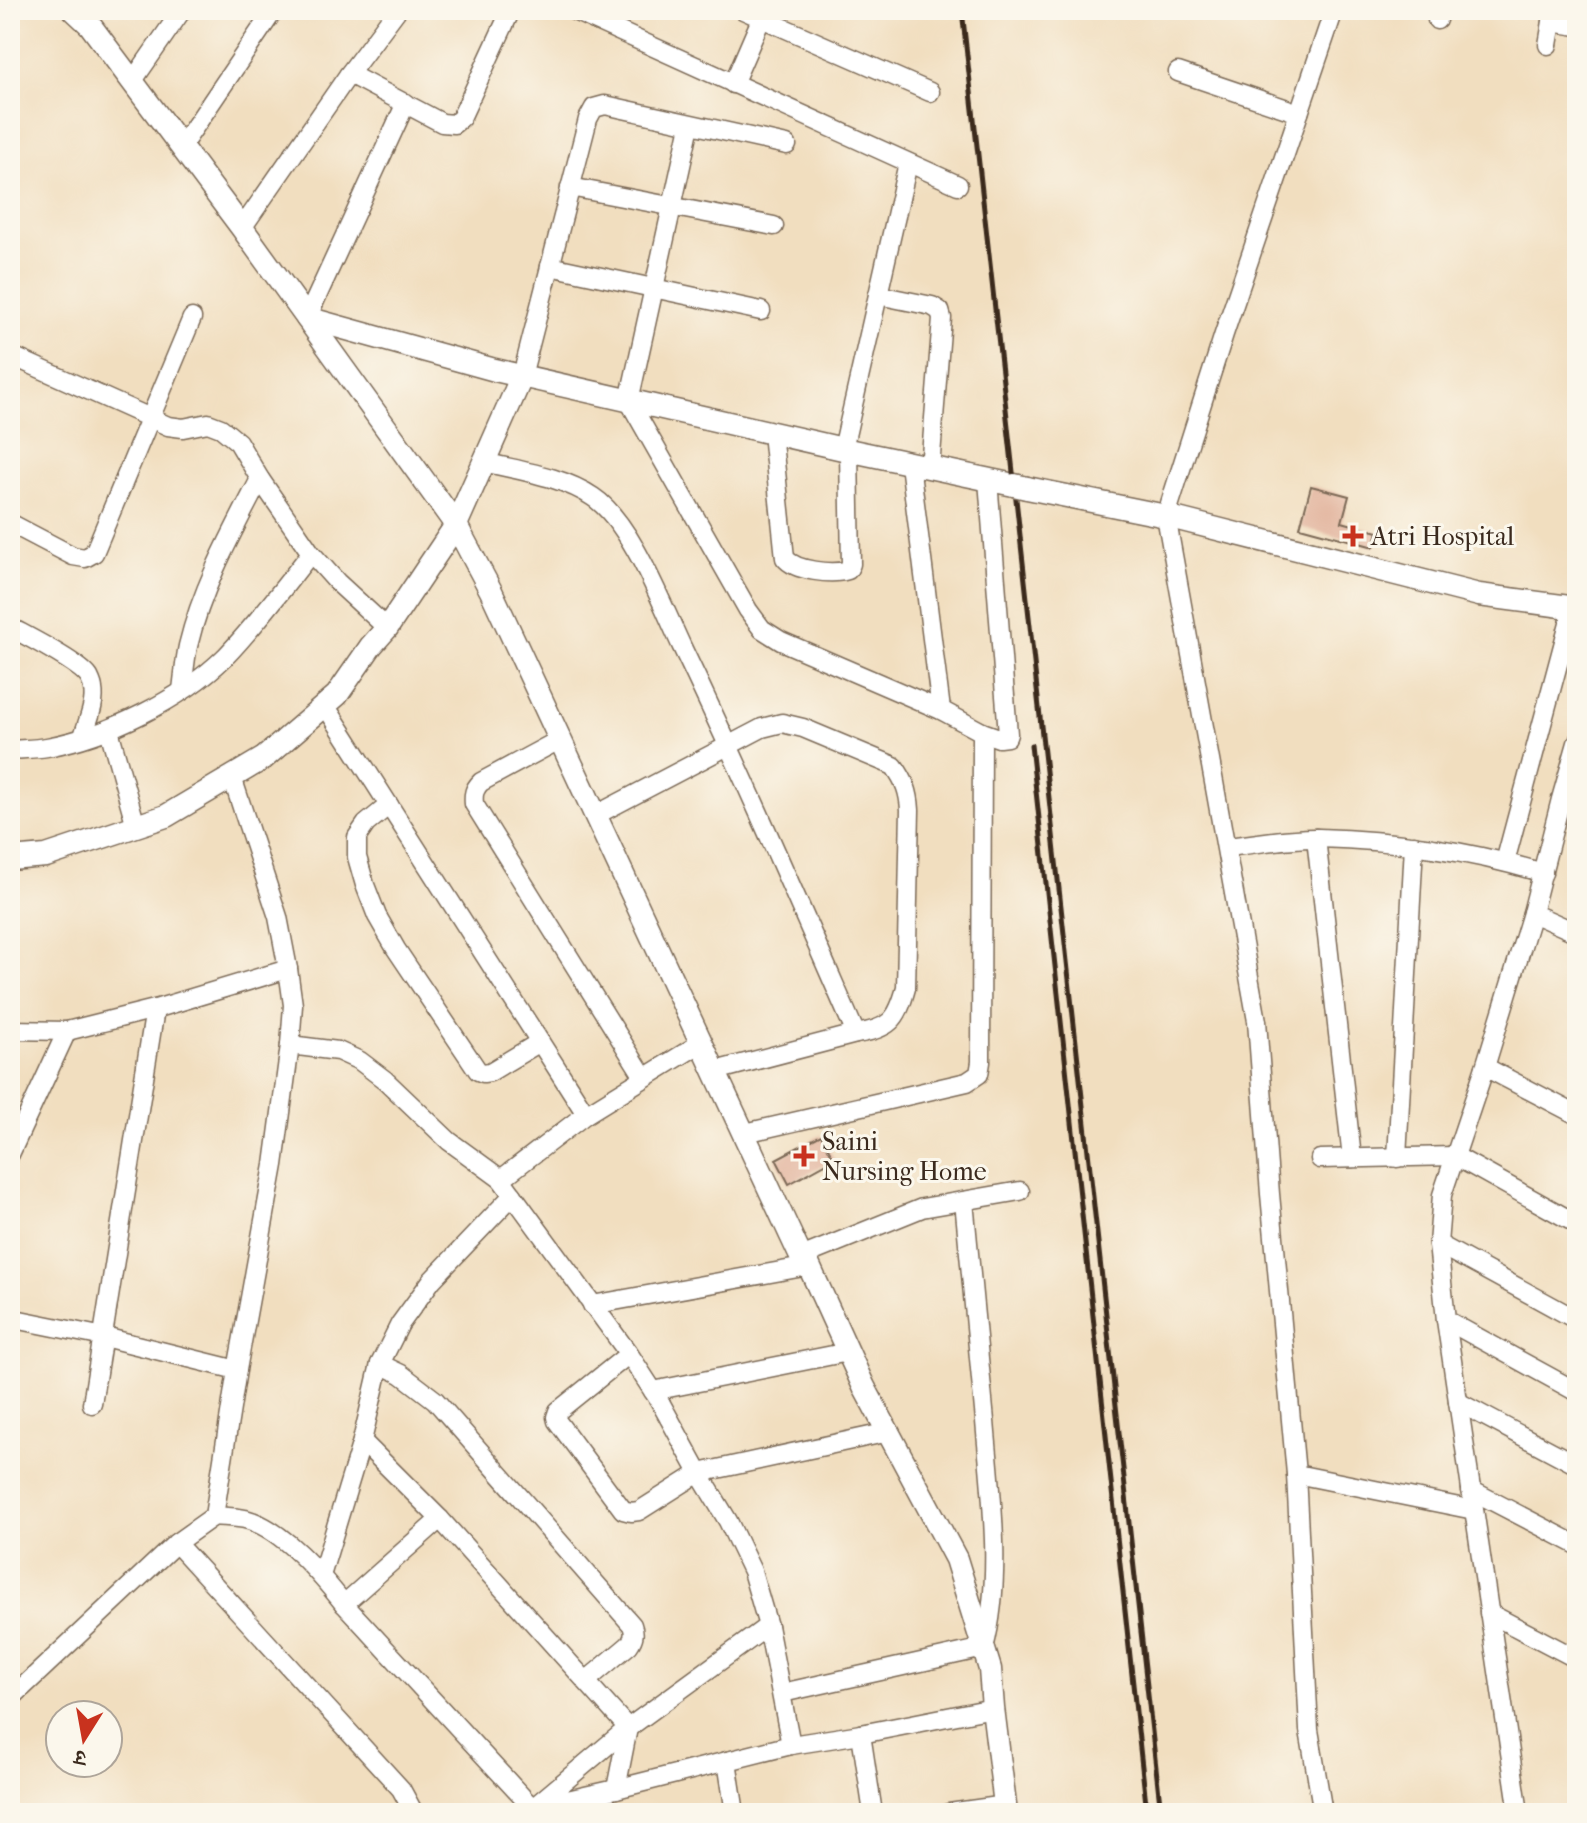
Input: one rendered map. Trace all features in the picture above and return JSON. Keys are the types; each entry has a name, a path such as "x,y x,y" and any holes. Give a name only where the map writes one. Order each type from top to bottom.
{"street":[{"path":"74,10 90,25 242,228 456,525 491,591 848,1352 956,1559 990,1669 1006,1809 949,1813"},
{"path":"132,82 182,10"},
{"path":"181,147 274,10"},
{"path":"242,228 397,10"},
{"path":"349,74 442,123 454,124 461,118 511,10"},
{"path":"572,10 958,185"},
{"path":"743,10 764,14 930,92"},
{"path":"1323,1813 1309,1730 1296,1474 1257,1021 1166,516 1334,10"},
{"path":"733,84 764,14"},
{"path":"1548,45 1553,16 1577,26"},
{"path":"1178,72 1299,113"},
{"path":"307,318 406,103"},
{"path":"10,859 46,856 166,816 264,758 337,695 387,628 456,525 522,376 588,119 594,108 605,105 787,145"},
{"path":"690,125 629,401 748,610 762,629 781,641 941,710 982,732 1005,739 1008,734 989,480"},
{"path":"772,433 785,558 790,565 799,568 848,570 851,564 846,450 908,163"},
{"path":"570,187 774,226"},
{"path":"550,266 761,311"},
{"path":"878,295 932,306 940,311 942,318 938,372 920,466 941,710"},
{"path":"10,523 73,556 85,558 94,553 192,318"},
{"path":"307,318 522,376 629,401 920,466 1166,516 1479,595 1575,608 1505,862"},
{"path":"10,355 168,426 183,428 208,423 221,428 238,442 311,553 387,628"},
{"path":"484,462 562,481 594,498 620,523 641,560 729,746 856,1034"},
{"path":"182,690 188,647 202,599 260,479"},
{"path":"13,747 46,747 109,730 182,690 225,657 311,553"},
{"path":"10,627 38,642 90,678 94,692 83,737"},
{"path":"325,705 586,1114"},
{"path":"594,816 762,728 782,723 803,728 894,766 903,779 909,793 910,810 906,988 900,1009 888,1025 875,1030 715,1071"},
{"path":"109,730 136,826"},
{"path":"745,1133 967,1082 979,1074 982,732"},
{"path":"559,740 481,782 473,796 474,804 644,1077"},
{"path":"1519,1813 1446,1320 1438,1244 1442,1195 1532,913 1577,743"},
{"path":"214,1516 274,1165 293,1005 278,917 232,777"},
{"path":"389,805 360,830 356,846 365,885 377,916 396,949 478,1071 490,1072 540,1042"},
{"path":"1227,847 1316,838 1414,845 1505,862 1543,873"},
{"path":"1316,838 1352,1158"},
{"path":"1397,1158 1414,845"},
{"path":"1532,913 1577,933"},
{"path":"10,1030 67,1031 155,1009 288,969"},
{"path":"92,1404 155,1009"},
{"path":"10,1154 67,1031"},
{"path":"501,1179 586,1114 701,1043"},
{"path":"290,1045 338,1051 360,1061 385,1080 449,1141 501,1179 629,1354 728,1521 752,1571 768,1626 791,1745"},
{"path":"1485,1067 1577,1115"},
{"path":"1320,1159 1455,1156 1577,1224"},
{"path":"592,1305 805,1262 922,1208 1020,1191"},
{"path":"321,1576 362,1441 380,1364 400,1324 432,1280 513,1195"},
{"path":"964,1201 991,1485 993,1594 984,1648"},
{"path":"1438,1244 1577,1320"},
{"path":"10,1318 104,1337 237,1370"},
{"path":"1446,1320 1577,1392"},
{"path":"653,1391 848,1352"},
{"path":"629,1354 558,1411 556,1417 623,1510 639,1511 699,1473 889,1432"},
{"path":"380,1364 401,1374 435,1400 632,1625 634,1639 586,1681"},
{"path":"1458,1402 1577,1465"},
{"path":"362,1441 440,1519 628,1728"},
{"path":"1296,1474 1474,1510"},
{"path":"1471,1490 1577,1545"},
{"path":"10,1699 176,1543 214,1516 246,1519 278,1535 321,1576 534,1811"},
{"path":"344,1604 440,1519"},
{"path":"176,1543 401,1789 414,1813"},
{"path":"1489,1613 1577,1659"},
{"path":"534,1811 628,1728 768,1626"},
{"path":"782,1693 984,1648"},
{"path":"534,1811 791,1745 993,1708"},
{"path":"616,1789 628,1728"},
{"path":"861,1734 873,1813"},
{"path":"727,1761 735,1813"}],"building":[{"path":"1311,486 1349,496 1342,522 1378,532 1374,547 1300,527"},
{"path":"821,1135 834,1159 789,1184 776,1159"}],"railway":[{"path":"962,10 1161,1813"},
{"path":"1031,745 1147,1813"}],"place":[{"name":"Atri Hospital","path":"1353,536"},
{"name":"Saini Nursing Home","path":"804,1156"}]}
